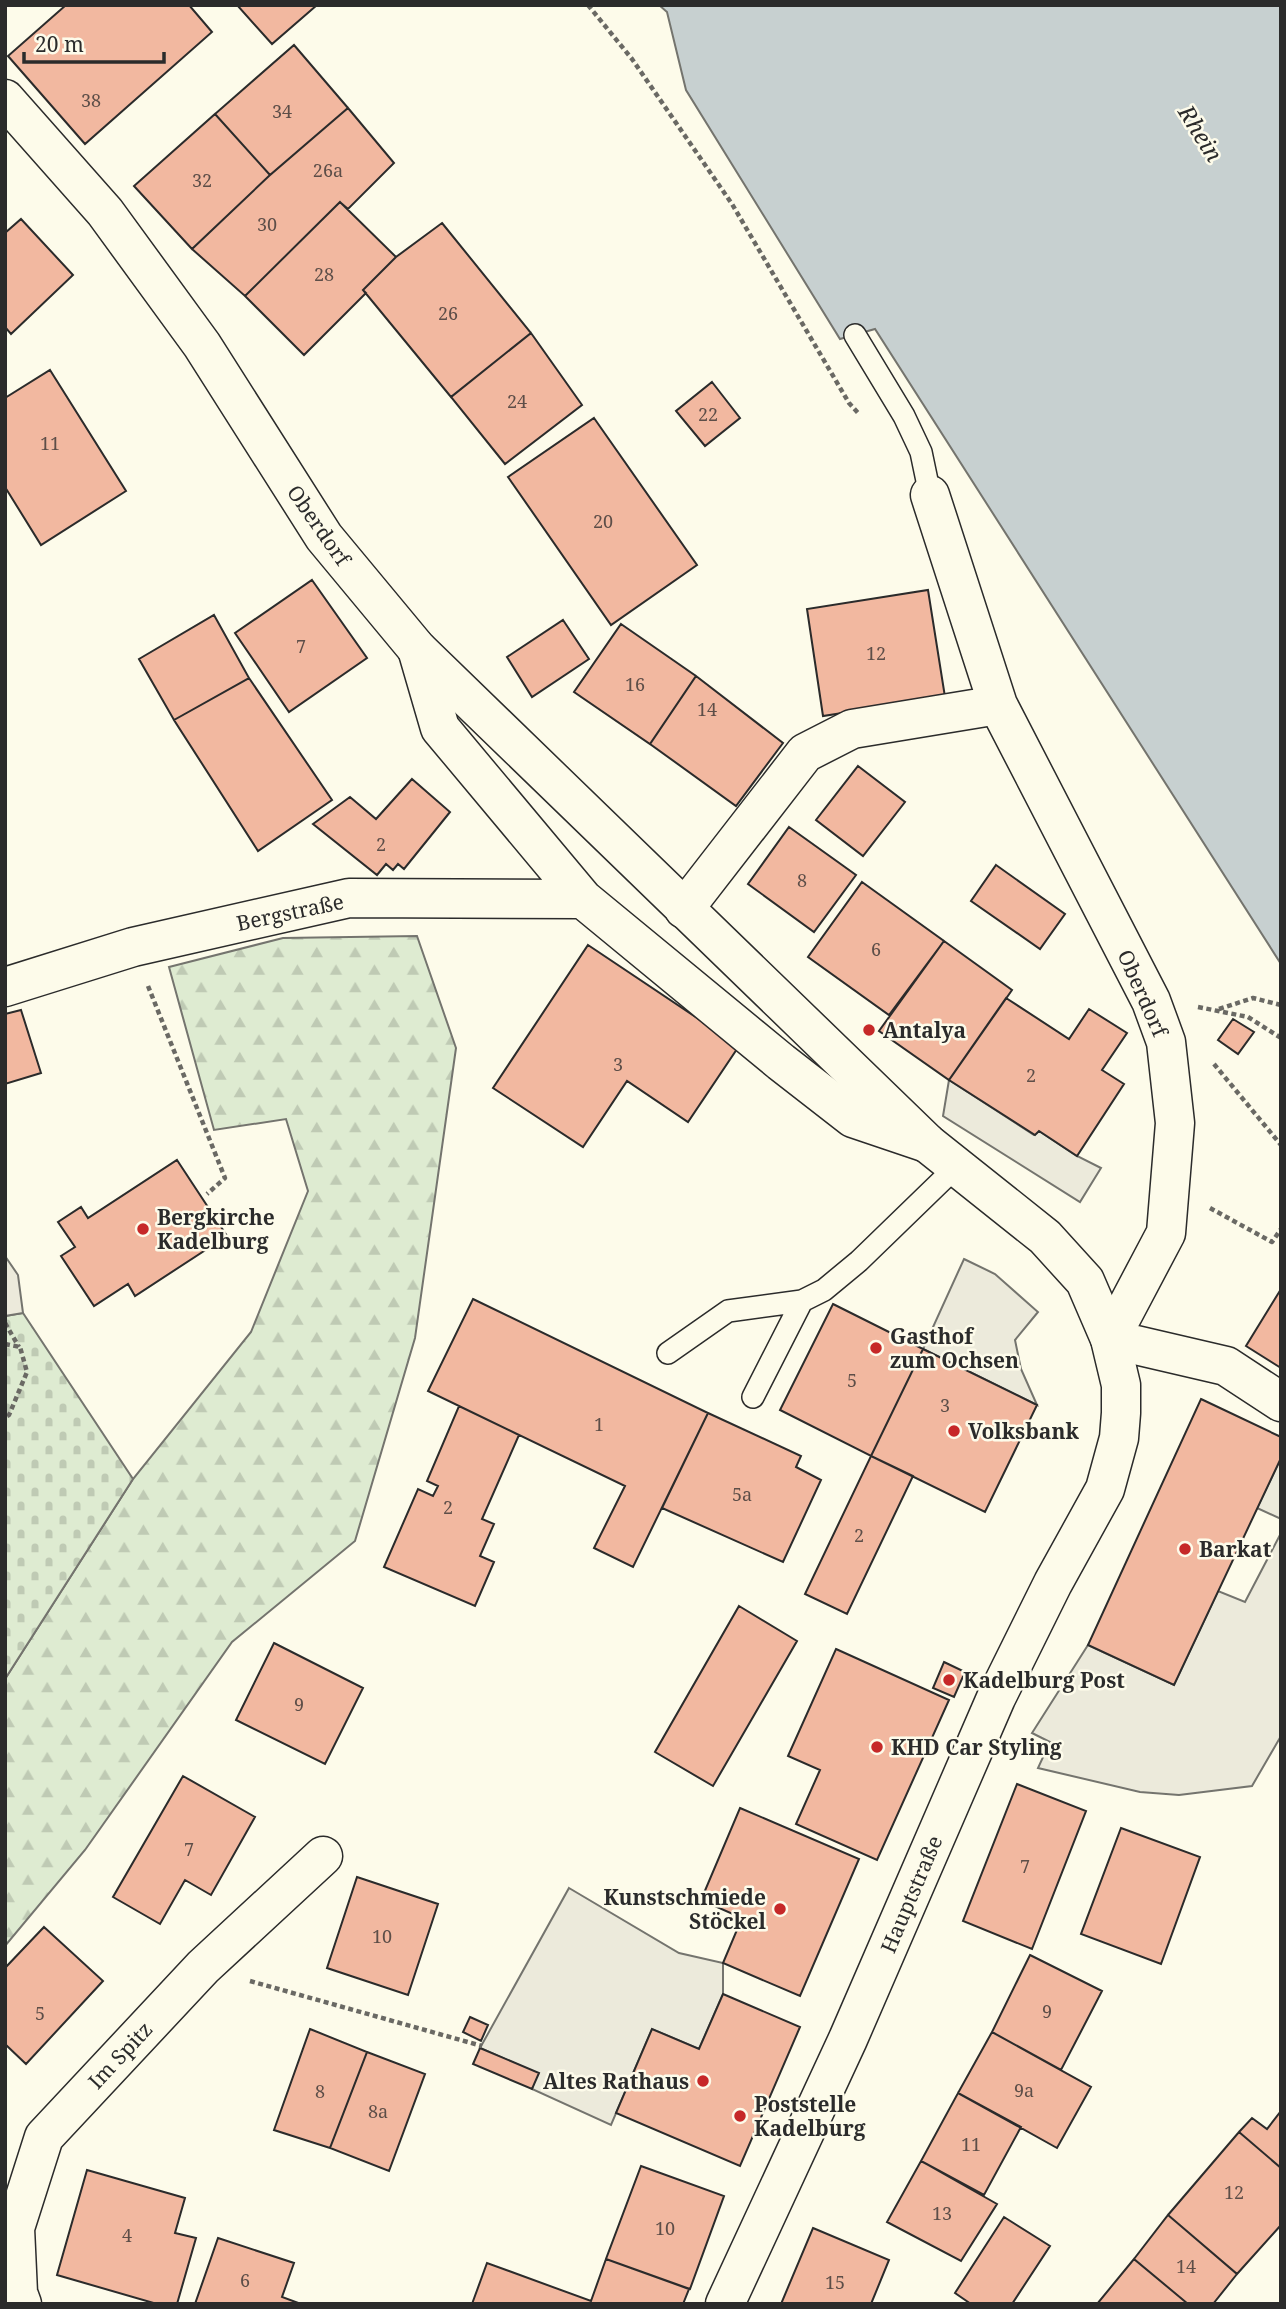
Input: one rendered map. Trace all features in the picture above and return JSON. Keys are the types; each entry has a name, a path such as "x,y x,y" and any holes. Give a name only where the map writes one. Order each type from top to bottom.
{"street":[{"name":"Oberdorf","path":"5,99 105,212 202,345 324,537 416,649 927,1143 1045,1237 1085,1281 1110,1339 1121,1385 1119,1438 1105,1489"},
{"name":"Oberdorf","path":"930,495 998,705 1151,1001 1166,1042 1175,1123 1167,1233 1110,1339"},
{"path":"416,649 440,728 583,899 780,1062 853,1118 927,1143"},
{"path":"684,909 805,753 852,729 998,705"},
{"name":"Bergstraße","path":"5,986 133,947 349,898 583,899"},
{"path":"1110,1339 1226,1366 1281,1402"},
{"name":"Hauptstraße","path":"725,2304 848,2039 996,1698 1053,1583 1105,1489"},
{"name":"Im Spitz","path":"22,2304 18,2293 15,2228 44,2137 203,1967 323,1856"}],"lane":[{"path":"855,335 904,416 921,452 930,495"},
{"path":"668,1353 728,1311 802,1301 824,1290 859,1261 957,1166"},
{"path":"753,1397 802,1301"}],"path":[{"path":"588,5 632,59 732,204 849,403 867,423"},
{"path":"133,947 225,1178 207,1194"},
{"path":"1218,1010 1253,998 1281,1005"},
{"path":"1151,1001 1248,1017 1281,1038"},
{"path":"1208,1057 1281,1145"},
{"path":"5,1323 20,1348 27,1373 9,1415 5,1417"},
{"path":"5,1344 20,1348"},
{"path":"203,1967 482,2046"}],"green space":[{"path":"417,936 456,1048 415,1338 355,1541 232,1642 85,1850 5,1946 5,1679 133,1479 251,1332 308,1191 286,1119 214,1130 169,967 283,938"},
{"path":"23,1313 133,1479 5,1679 5,1316"}],"shaded area":[{"path":"949,1080 1034,1135 1039,1131 1101,1168 1080,1202 943,1116"},
{"path":"5,1256 18,1275 23,1313 5,1316"},
{"path":"964,1259 995,1274 1038,1312 1015,1340 1021,1369 1037,1405 923,1349"},
{"path":"1281,1458 1281,1519 1257,1508"},
{"path":"1281,1533 1281,1736 1252,1786 1179,1795 1140,1792 1038,1768 1050,1742 1032,1733 1088,1645 1174,1685 1218,1591 1245,1602"},
{"path":"569,1888 679,1953 723,1963 723,1994 699,2049 652,2029 611,2125 532,2089 537,2073 480,2048"}],"water":[{"name":"Rhein","path":"659,5 1281,5 1281,964 875,329 840,339 686,90 667,12"}],"building":[{"path":"66,5 189,5 212,32 85,144 8,56"},
{"path":"237,5 317,5 272,44"},
{"path":"294,45 348,108 270,175 215,114"},
{"path":"348,108 394,163 348,209 340,202 245,296 192,249 270,175"},
{"path":"215,114 270,175 192,249 134,186"},
{"path":"340,202 396,257 363,290 366,293 304,355 245,296"},
{"path":"21,219 73,275 11,334 5,327 5,233"},
{"path":"442,223 531,333 451,397 363,290 396,257"},
{"path":"531,333 582,405 505,464 451,397"},
{"path":"50,370 126,491 41,545 5,487 5,398"},
{"path":"712,382 740,418 705,446 676,411"},
{"path":"594,418 697,565 611,625 508,477"},
{"path":"312,580 367,658 289,712 235,633"},
{"path":"928,590 945,697 823,716 807,609"},
{"path":"214,615 249,678 174,720 139,659"},
{"path":"563,620 589,659 532,697 507,657"},
{"path":"621,624 696,676 650,744 574,692"},
{"path":"696,676 783,743 736,806 650,744"},
{"path":"249,678 332,800 258,851 174,720"},
{"path":"858,766 905,802 863,856 816,820"},
{"path":"412,779 450,812 404,869 398,864 393,870 386,864 377,875 313,824 350,797 376,819"},
{"path":"789,827 856,875 814,932 748,884"},
{"path":"996,865 1065,914 1040,949 971,901"},
{"path":"862,882 944,941 889,1015 808,957"},
{"path":"944,941 1012,990 949,1080 879,1031"},
{"path":"588,945 739,1046 688,1122 627,1081 583,1147 493,1088"},
{"path":"1006,998 1069,1039 1089,1009 1127,1033 1102,1070 1124,1084 1077,1156 1039,1131 1035,1135 949,1080"},
{"path":"21,1010 41,1073 5,1084 5,1014"},
{"path":"1233,1019 1254,1032 1238,1054 1218,1040"},
{"name":"Bergkirche Kadelburg","path":"177,1160 227,1236 135,1296 128,1284 94,1306 61,1256 75,1247 58,1222 81,1207 88,1218"},
{"path":"1281,1289 1281,1368 1246,1346"},
{"path":"473,1299 708,1413 633,1567 594,1548 625,1486 428,1391"},
{"path":"833,1304 923,1349 871,1456 780,1410"},
{"name":"Volksbank","path":"923,1349 1037,1405 985,1512 871,1456"},
{"name":"Barkat","path":"1201,1399 1281,1437 1281,1458 1174,1685 1088,1645"},
{"path":"459,1406 519,1435 482,1519 494,1524 480,1556 494,1562 475,1606 384,1567 418,1489 433,1496 438,1486 427,1481"},
{"path":"708,1413 801,1456 796,1467 821,1480 783,1562 662,1508"},
{"path":"871,1456 913,1476 847,1614 805,1594"},
{"path":"739,1606 797,1641 713,1786 655,1752"},
{"path":"274,1643 363,1688 325,1764 236,1720"},
{"path":"836,1649 949,1700 877,1860 796,1824 820,1770 788,1756"},
{"name":"Kadelburg Post","path":"944,1662 965,1672 954,1697 933,1688"},
{"path":"183,1776 255,1817 211,1895 185,1880 160,1924 113,1897"},
{"path":"1017,1784 1086,1811 1032,1949 963,1921"},
{"name":"Kunstschmiede Stöckel","path":"740,1808 859,1859 800,1996 723,1963 742,1918 701,1900"},
{"path":"1121,1828 1200,1857 1161,1964 1081,1934"},
{"path":"357,1877 438,1904 408,1995 327,1968"},
{"path":"44,1927 103,1981 26,2064 5,2044 5,1968"},
{"path":"1030,1955 1102,1991 1061,2070 992,2032"},
{"name":"Altes Rathaus","path":"723,1994 800,2027 740,2166 616,2113 652,2029 699,2049"},
{"path":"470,2017 488,2025 481,2041 463,2032"},
{"path":"310,2029 367,2052 330,2148 274,2130"},
{"path":"992,2032 1091,2087 1057,2148 958,2093"},
{"path":"480,2048 539,2073 532,2089 473,2064"},
{"path":"367,2052 425,2074 389,2171 330,2148"},
{"path":"958,2093 1021,2127 984,2195 921,2161"},
{"path":"1281,2111 1281,2168 1239,2132 1252,2118 1267,2129"},
{"path":"1239,2132 1281,2168 1281,2225 1237,2274 1168,2215"},
{"path":"921,2161 997,2204 961,2261 887,2222"},
{"path":"641,2166 724,2196 690,2289 606,2259"},
{"path":"87,2170 185,2198 175,2233 196,2238 177,2304 157,2304 57,2275"},
{"path":"1168,2215 1237,2274 1213,2304 1188,2304 1134,2259"},
{"path":"1004,2217 1050,2246 1012,2304 971,2304 955,2293"},
{"path":"813,2228 889,2260 871,2304 781,2304"},
{"path":"218,2238 294,2263 282,2297 301,2304 195,2304"},
{"path":"606,2259 689,2289 683,2304 472,2304 487,2263 591,2301"},
{"path":"1134,2259 1188,2304 1097,2304"}],"place":[{"name":"Antalya","path":"869,1030"},
{"name":"Bergkirche Kadelburg","path":"143,1229"},
{"name":"Gasthof zum Ochsen","path":"876,1348"},
{"name":"Volksbank","path":"954,1431"},
{"name":"Barkat","path":"1185,1549"},
{"name":"Kadelburg Post","path":"949,1680"},
{"name":"KHD Car Styling","path":"877,1747"},
{"name":"Kunstschmiede Stöckel","path":"780,1909"},
{"name":"Altes Rathaus","path":"703,2081"},
{"name":"Poststelle Kadelburg","path":"740,2116"}]}
